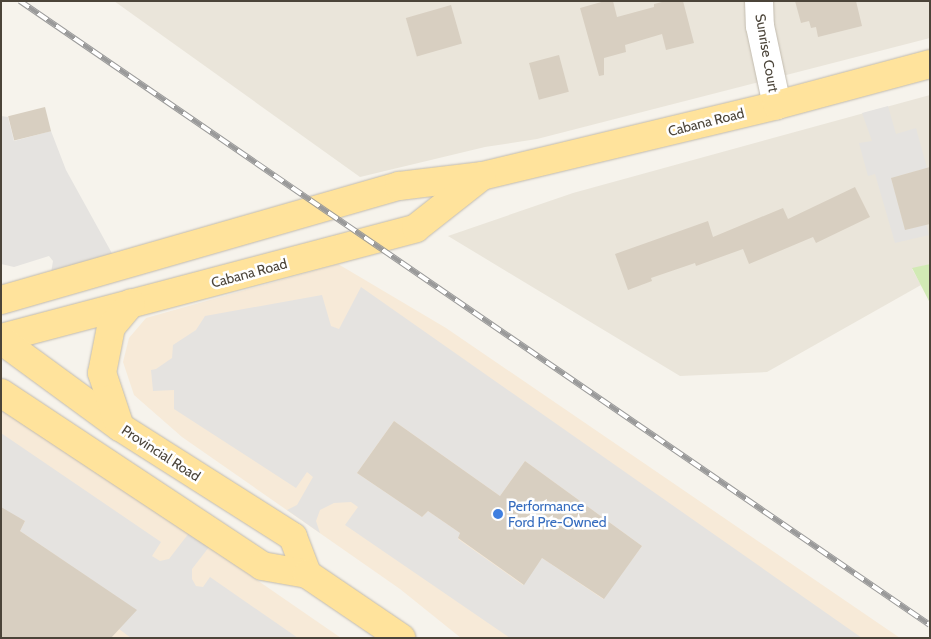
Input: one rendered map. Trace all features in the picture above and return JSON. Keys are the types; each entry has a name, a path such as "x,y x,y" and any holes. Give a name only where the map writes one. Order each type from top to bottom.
{"main road":[{"name":"Cabana Road","path":"1,300 399,186 482,176 777,106 930,64"},
{"name":"Cabana Road","path":"1,339 416,228 482,176"},
{"path":"120,427 102,373 111,327 131,303"},
{"name":"Provincial Road","path":"1,339 120,427 293,537 307,574"},
{"path":"1,393 262,566 307,574 401,638"}],"street":[{"name":"Sunrise Court","path":"759,1 760,26 777,106"}],"shaded area":[{"path":"114,1 930,1 930,38 537,139 485,147 360,177"},
{"path":"930,95 930,264 912,269 921,285 767,372 680,376 448,236 573,193"},
{"path":"888,106 896,134 916,128 927,168 891,178 905,230 926,224 929,235 895,243 875,174 868,176 859,143 872,141 862,113"},
{"path":"1,116 8,117 14,141 51,131 66,170 114,257 51,273 53,261 49,256 14,267 1,264"},
{"path":"338,264 446,328 900,638 461,638 400,589 182,437 134,395 123,362 129,338 146,318"},
{"path":"361,287 862,638 510,638 345,525 358,507 351,502 334,503 320,510 316,521 320,533 287,510 297,505 313,477 307,472 296,488 174,409 174,390 153,391 151,370 156,369 172,358 173,345 196,330 205,316 322,295 331,326 339,329","holes":["394,421 500,496 525,461 642,546 603,599 542,558 523,585 458,539 460,533 428,511 422,517 357,473"]},
{"path":"1,404 189,533 341,638 1,638"},
{"path":"1,433 161,542 152,556 160,561 169,559 189,533 209,547 192,569 192,579 196,586 203,587 210,577 298,638 131,638 119,629 136,610 20,531 25,521 1,508"}],"green space":[{"path":"930,264 930,303 912,268"}],"building":[{"path":"605,1 613,1 617,17 654,7 654,4 666,1 683,1 694,43 666,50 662,34 625,45 626,52 604,58 604,75 599,76 580,8"},
{"path":"795,1 856,1 862,26 818,37 816,27 811,28 809,21 801,23"},
{"path":"451,5 462,43 417,56 406,18"},
{"path":"559,55 569,92 539,100 529,63"},
{"path":"45,107 51,131 14,140 8,116"},
{"path":"930,167 930,224 905,230 891,178"},
{"path":"855,187 870,217 816,243 813,237 749,264 743,249 696,266 695,263 651,278 652,281 628,290 615,254 708,221 713,237 783,208 788,219"},
{"path":"394,421 500,496 525,461 642,546 604,599 542,558 524,585 458,538 460,533 428,511 422,517 357,473"},
{"path":"1,507 25,521 20,531 137,610 111,638 1,638"}],"railway":[{"path":"20,1 930,625"}],"place":[{"name":"Performance Ford Pre-Owned","path":"498,514"}]}
